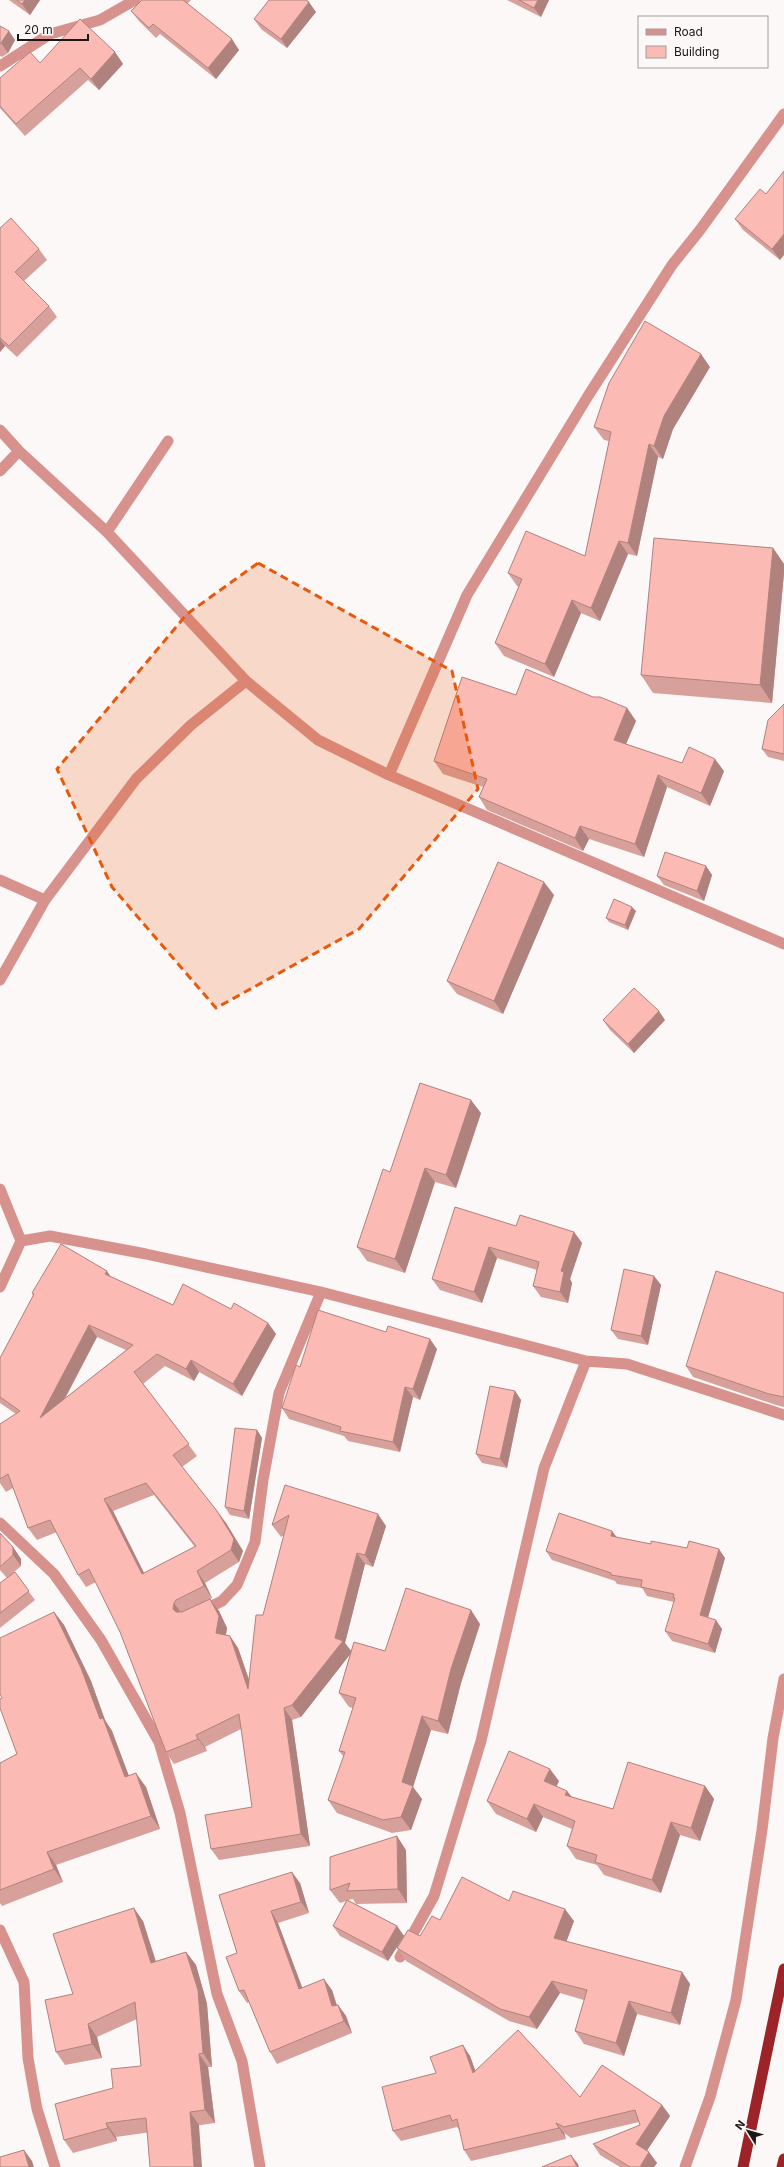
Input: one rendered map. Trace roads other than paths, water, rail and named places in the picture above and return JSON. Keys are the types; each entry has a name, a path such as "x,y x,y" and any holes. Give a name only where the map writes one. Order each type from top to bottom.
{"highway":[{"path":"743,2167 784,1969"},
{"path":"782,2167 784,2159"}],"street":[{"path":"0,66 50,34 100,20 135,0"},
{"path":"389,775 467,595 588,396 672,264 700,230 784,114"},
{"path":"0,430 19,451 107,532 246,681 318,740 389,775 784,944"},
{"path":"107,532 168,441"},
{"path":"0,472 19,451"},
{"path":"0,980 45,900 136,779 191,725 246,681"},
{"path":"0,880 45,900"},
{"path":"0,1189 21,1241 0,1287"},
{"path":"21,1241 50,1236 146,1254 321,1292 586,1361 627,1364 784,1415"},
{"path":"194,1614 222,1601 237,1585 255,1542 263,1480 279,1393 321,1292"},
{"path":"400,1957 434,1896 481,1741 544,1468 586,1361"},
{"path":"0,1523 54,1574 101,1640 159,1742 180,1813 217,1994 242,2061 260,2167"},
{"path":"685,2167 710,2097 736,2000 762,1830 773,1738 784,1679"},
{"path":"0,1930 24,1982 31,2072 37,2110 55,2167"}]}
